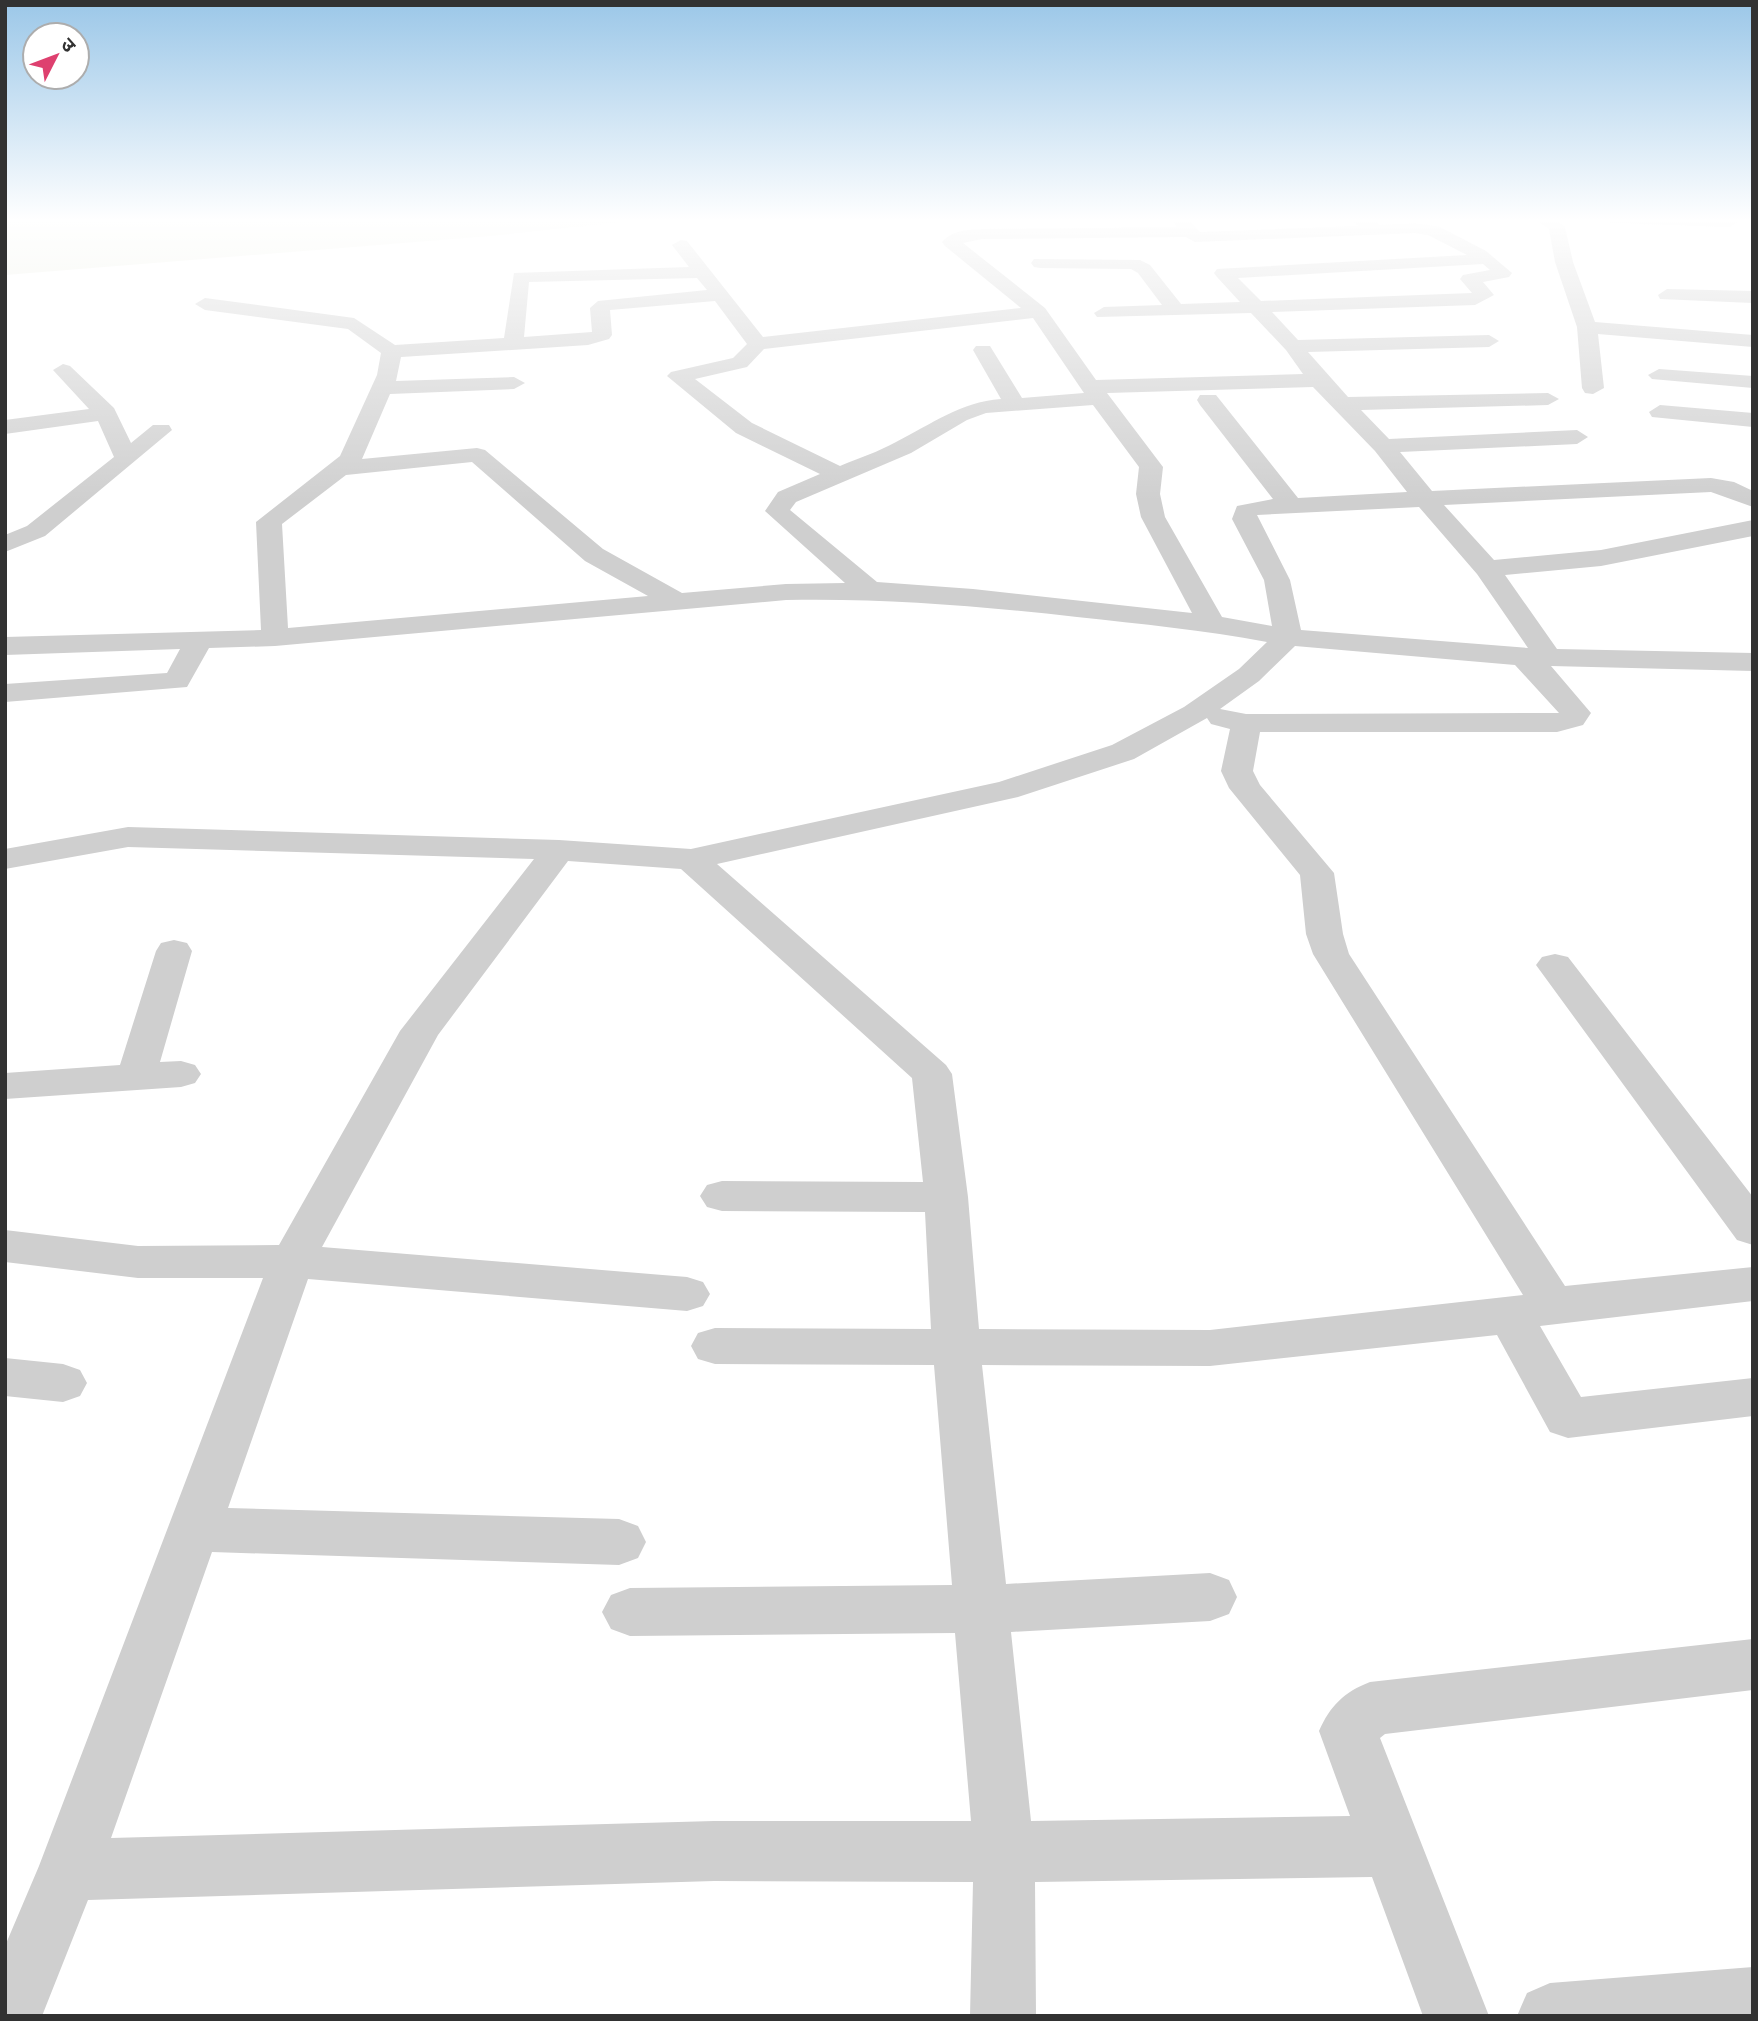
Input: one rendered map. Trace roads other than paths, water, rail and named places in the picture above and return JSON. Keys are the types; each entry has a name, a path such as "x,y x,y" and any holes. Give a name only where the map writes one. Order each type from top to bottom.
{"street":[{"path":"267,312 354,324 391,351 598,337 602,335 600,312"},
{"path":"513,343 516,312"},
{"path":"732,312 758,344"},
{"path":"1047,312 1062,323 1096,393 1151,467 1148,494 1153,517 1212,623"},
{"path":"842,476 744,428 678,376 740,363 758,344 1105,320 1104,313 1120,312"},
{"path":"1195,713 1247,723 1557,723 1572,719 1576,713 1536,657 1488,569 1426,500 1383,446 1314,375 1293,346 1262,312"},
{"path":"1582,312 1587,327 1593,388"},
{"path":"1587,327 1753,341"},
{"path":"1293,346 1489,341"},
{"path":"983,350 1015,404"},
{"path":"275,638 270,522 350,460 388,375 391,351"},
{"path":"1652,352 1659,375 1660,405 1753,420"},
{"path":"63,370 106,413 126,458"},
{"path":"870,590 777,511 787,497 842,476 913,443 959,415 984,407 1096,393 1314,375"},
{"path":"1659,375 1753,382"},
{"path":"383,388 514,383"},
{"path":"1344,404 1548,399"},
{"path":"1208,400 1290,504"},
{"path":"5,427 106,413"},
{"path":"5,544 36,531 161,430"},
{"path":"1383,446 1577,437"},
{"path":"357,444 486,439"},
{"path":"340,468 477,455 594,555 678,602"},
{"path":"1289,637 1277,580 1244,519 1246,511 1258,507 1711,485 1753,500"},
{"path":"1488,569 1601,558 1753,528"},
{"path":"5,646 275,638 786,592 870,590 973,597 1212,623 1289,637 1536,657 1753,662"},
{"path":"5,859 128,837 559,850 691,859 1007,790 1123,752 1195,713 1248,675 1289,637"},
{"path":"5,693 177,681 199,640"},
{"path":"1247,723 1237,771 1245,788 1317,873 1323,891 1322,936 1532,1311 1568,1418 1753,1397"},
{"path":"11,1999 69,1870 292,1261 420,1031 559,850"},
{"path":"691,859 932,1074 946,1197 956,1345 1004,1852 1003,2016"},
{"path":"136,1077 174,951"},
{"path":"1555,965 1753,1229"},
{"path":"5,1086 181,1074"},
{"path":"722,1196 946,1197"},
{"path":"5,1246 138,1262 292,1261 687,1294"},
{"path":"715,1346 1210,1348 1753,1284"},
{"path":"5,1377 64,1383"},
{"path":"193,1529 619,1542"},
{"path":"630,1612 981,1609 1209,1597"},
{"path":"1456,2016 1348,1731 1370,1709 1753,1664"},
{"path":"69,1870 715,1851 1004,1852 1392,1846"},
{"path":"1550,2016 1753,2000"}]}
